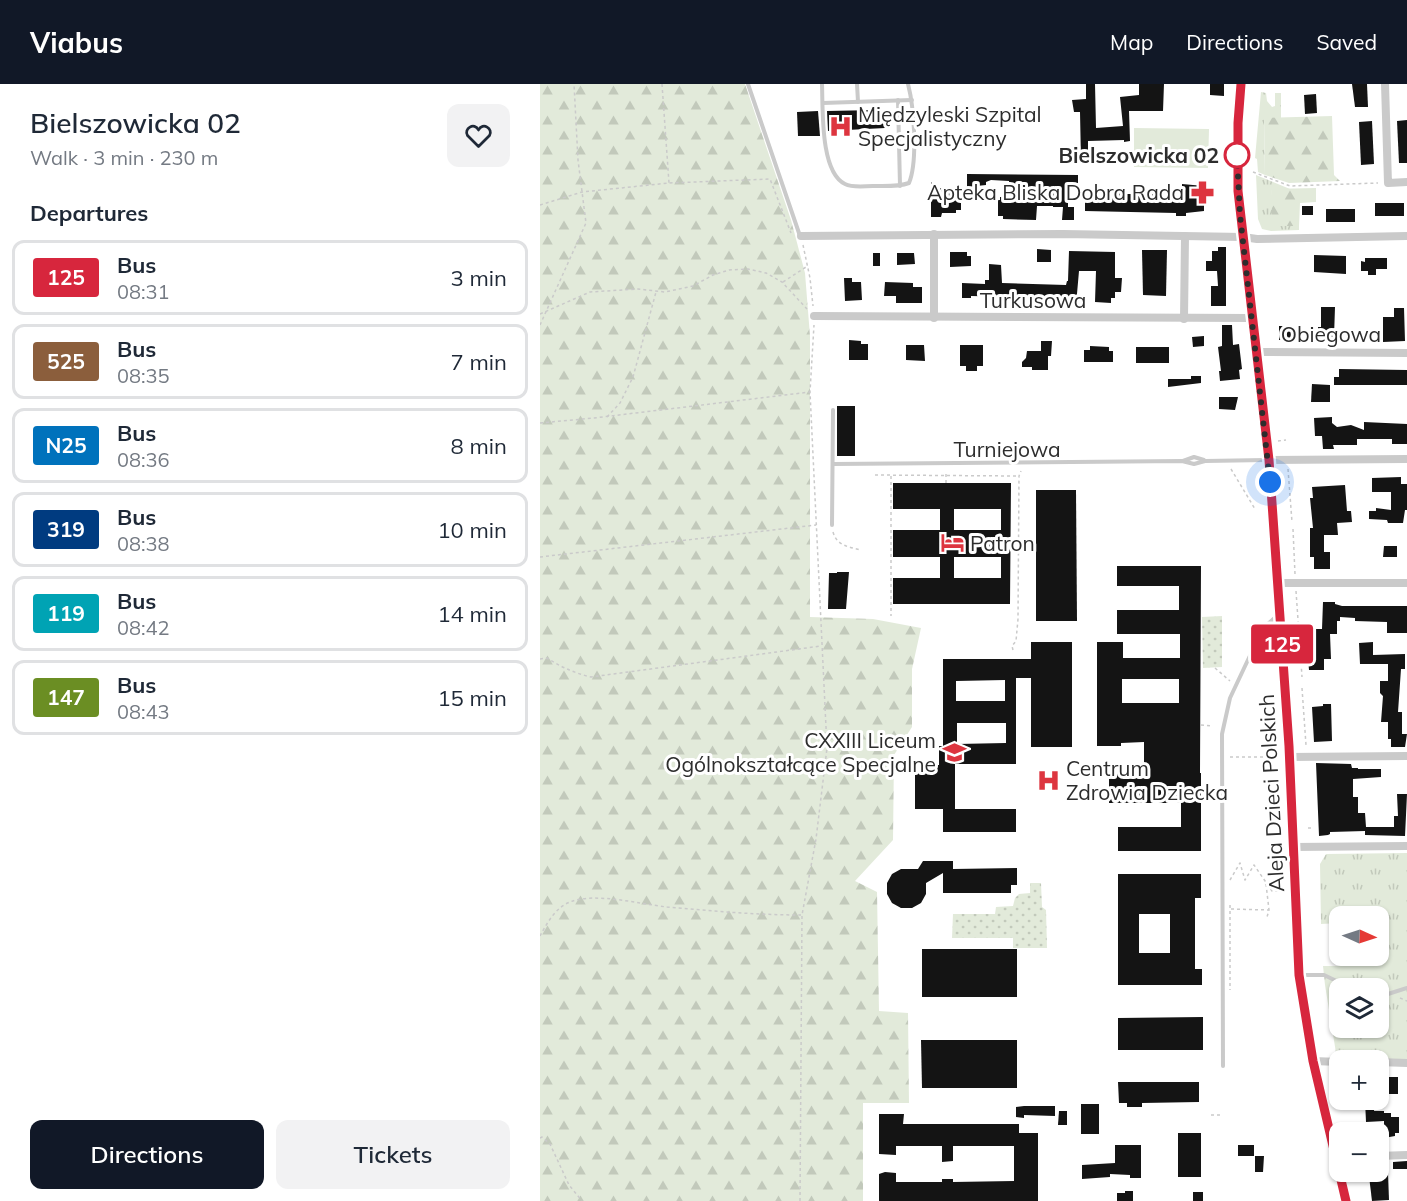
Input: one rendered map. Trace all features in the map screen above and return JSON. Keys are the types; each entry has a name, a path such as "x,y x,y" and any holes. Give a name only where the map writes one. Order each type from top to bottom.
{"street":[{"name":"Aleja Dzieci Polskich","path":"1241,84 1237,166 1242,237 1269,460 1289,757 1299,975 1313,1061 1329,1125"},
{"path":"1385,84 1388,183 1407,182"},
{"path":"801,236 934,234 1185,236 1257,239 1407,236"},
{"path":"934,234 934,318"},
{"path":"1184,319 1185,236"},
{"name":"Turkusowa","path":"814,316 1251,318"},
{"name":"Obiegowa","path":"1255,352 1407,352"},
{"path":"1269,460 1407,459"},
{"path":"1277,584 1407,584"},
{"path":"1289,757 1407,756"},
{"path":"1294,847 1407,846"},
{"path":"1313,1061 1329,1062"},
{"path":"1389,1062 1407,1063"},
{"path":"1389,1156 1407,1155"},
{"name":"Aleja Dzieci Polskich","path":"1342,1182 1346,1201"}],"lane":[{"path":"748,84 801,236"},
{"path":"822,84 824,144 833,174 850,186 900,186 909,183 913,168 912,100 908,84"},
{"path":"857,84 858,102"},
{"path":"898,100 900,186"},
{"path":"822,103 912,100"},
{"path":"832,410 832,525"},
{"name":"Turniejowa","path":"833,464 1182,461 1194,464 1205,461 1269,460"},
{"path":"1223,1065 1222,734 1230,698 1263,628 1280,615"},
{"path":"1299,975 1324,975 1330,978"},
{"path":"1389,994 1407,988"}],"path":[{"path":"540,325 586,224 574,84"},
{"path":"662,84 669,183"},
{"path":"1253,172 1290,186 1388,183"},
{"path":"540,205 582,192 669,183 770,179 790,233 801,236 814,316 810,392 826,748 816,839 802,915 800,1201"},
{"path":"782,282 807,266"},
{"path":"540,314 590,292 638,289 664,292 693,286 713,275 729,270 748,269 766,273 782,282 814,316"},
{"path":"607,417 620,403 633,377 657,291"},
{"path":"540,423 810,392"},
{"path":"1277,441 1286,440"},
{"path":"1225,460 1255,509"},
{"path":"946,464 946,483"},
{"path":"1287,464 1292,522"},
{"path":"1013,650 1018,619 1019,476 1022,467"},
{"path":"875,475 1019,476"},
{"path":"891,475 891,615"},
{"path":"540,557 817,525"},
{"path":"832,525 834,536 842,545 861,550"},
{"path":"1293,529 1295,575"},
{"path":"1296,590 1302,677"},
{"path":"540,659 547,658 559,666 591,677 822,646"},
{"path":"1215,668 1230,681"},
{"path":"1302,688 1306,745"},
{"path":"1201,725 1212,726"},
{"path":"1230,757 1270,757"},
{"path":"1201,797 1208,797"},
{"path":"1308,828 1313,828"},
{"path":"1230,881 1240,863 1245,880 1254,865 1272,891 1281,891"},
{"path":"1266,883 1269,910 1267,917"},
{"path":"540,936 557,910 571,901 588,899 603,898 637,904 753,915 802,915"},
{"path":"1230,909 1269,910"},
{"path":"1211,1115 1223,1115"},
{"path":"540,1137 550,1144 569,1185 582,1201"}],"green space":[{"path":"540,84 745,84 791,220 805,273 810,336 810,617 873,619 921,628 912,669 912,727 894,755 893,840 855,881 877,892 879,1011 908,1013 909,1103 863,1103 863,1201 540,1201"},
{"path":"1261,92 1266,93 1267,101 1272,107 1275,106 1275,93 1281,93 1281,118 1264,118 1265,175 1258,172 1255,158"},
{"path":"1332,116 1334,175 1340,181 1289,183 1265,175 1264,118"},
{"path":"1134,128 1209,129 1208,168 1134,167"},
{"path":"1256,175 1290,189 1271,190 1277,225 1299,226 1299,230 1262,229 1258,219"},
{"path":"1316,188 1316,202 1300,203 1299,226 1277,226 1272,219 1271,189"},
{"path":"1222,616 1222,667 1203,668 1202,617"},
{"path":"1407,853 1407,1060 1389,1060 1389,1050 1336,1050 1334,1038 1389,1038 1389,978 1329,978 1329,1010 1323,966 1389,966 1389,906 1329,906 1329,924 1321,924 1320,864 1326,854"},
{"path":"1030,883 1041,883 1042,907 1046,910 1047,948 1013,948 1013,938 952,938 953,914 995,914 996,907 1013,906 1019,894 1030,893"}],"building":[{"path":"1086,84 1095,84 1096,128 1123,126 1120,97 1139,95 1139,84 1164,84 1163,111 1129,111 1130,141 1088,141 1088,161 1081,161 1080,112 1074,112 1072,100 1086,99"},
{"path":"1210,84 1224,84 1224,96 1210,95"},
{"path":"1352,84 1367,84 1368,107 1355,107"},
{"path":"1316,94 1317,113 1305,114 1304,95"},
{"path":"876,110 876,113 885,113 885,128 828,131 827,111"},
{"path":"818,111 820,136 798,136 797,112"},
{"path":"1407,120 1407,163 1399,163 1397,121"},
{"path":"1372,121 1374,164 1361,165 1359,122"},
{"path":"967,174 1078,175 1078,183 1068,183 1068,207 1074,207 1074,220 1062,220 1063,207 1053,206 1037,206 1036,220 1003,219 1003,216 998,216 998,200 1000,197 1009,197 1009,181 991,180 986,182 986,185 967,187"},
{"path":"931,182 936,188 961,189 961,210 956,210 956,213 942,213 941,217 931,217"},
{"path":"1182,184 1204,186 1204,211 1176,216 1176,213 1085,211 1085,198 1113,198 1113,188 1127,188 1127,194 1163,194 1163,198 1182,198"},
{"path":"1375,203 1404,203 1404,216 1375,216"},
{"path":"1302,206 1313,206 1313,215 1302,215"},
{"path":"1326,209 1355,209 1355,222 1326,222"},
{"path":"1218,247 1226,247 1226,306 1211,306 1211,286 1218,286 1217,271 1206,271 1206,261 1212,261 1212,251 1218,251"},
{"path":"1037,249 1051,250 1051,262 1037,262"},
{"path":"1142,250 1167,250 1166,296 1143,295"},
{"path":"1069,251 1115,252 1115,278 1122,278 1121,292 1115,292 1115,298 1111,298 1111,303 1095,302 1096,271 1079,271 1076,305 1068,305 1066,298 1027,298 1027,302 1014,302 1014,297 971,296 971,298 962,298 962,283 985,284 985,280 989,280 989,264 1001,265 1002,283 1066,285"},
{"path":"950,252 967,252 967,256 971,256 971,266 950,267"},
{"path":"873,253 880,253 880,266 873,266"},
{"path":"897,253 914,253 915,264 897,265"},
{"path":"1314,255 1346,256 1346,274 1314,272"},
{"path":"1365,258 1387,258 1387,269 1376,269 1376,275 1368,275 1368,271 1361,271 1361,261 1365,262"},
{"path":"844,278 852,278 852,282 861,282 862,300 845,301"},
{"path":"885,282 913,283 913,287 922,287 922,303 896,303 896,296 884,296"},
{"path":"1321,307 1335,307 1334,337 1318,337 1318,327 1321,327"},
{"path":"1394,308 1404,308 1405,341 1383,342 1383,317 1394,317"},
{"path":"1222,325 1232,325 1233,345 1239,344 1242,369 1239,370 1240,379 1220,381 1218,347 1222,346"},
{"path":"1279,326 1291,326 1291,340 1279,340"},
{"path":"1204,336 1204,346 1193,347 1192,337"},
{"path":"849,340 868,344 868,360 849,360"},
{"path":"1041,341 1052,341 1051,356 1048,356 1048,370 1032,370 1032,367 1022,367 1027,351 1041,351"},
{"path":"906,345 924,345 925,361 906,360"},
{"path":"960,345 983,345 983,366 977,366 977,371 966,371 966,366 960,366"},
{"path":"1090,346 1109,347 1109,351 1113,351 1113,362 1084,362 1084,350 1090,350"},
{"path":"1136,347 1169,347 1169,363 1136,363"},
{"path":"1339,369 1407,370 1407,385 1334,385 1334,377 1339,377"},
{"path":"1191,376 1201,376 1201,383 1168,387 1168,379 1191,379"},
{"path":"1312,384 1330,385 1330,402 1311,402"},
{"path":"1219,397 1238,397 1235,410 1219,409"},
{"path":"837,406 855,406 855,456 837,456"},
{"path":"1332,417 1332,423 1337,427 1351,425 1364,430 1364,422 1407,424 1407,444 1392,444 1392,439 1357,439 1357,445 1333,445 1334,449 1323,449 1322,436 1315,436 1314,418"},
{"path":"1401,477 1401,484 1407,484 1407,510 1405,510 1403,523 1369,519 1369,511 1376,511 1376,508 1391,510 1391,492 1372,492 1372,478"},
{"name":"Patron","path":"893,483 1011,483 1010,604 893,604 893,578 940,578 940,557 893,557 893,530 940,530 940,509 893,509","holes":["954,509 1001,509 1001,530 954,530","954,557 1001,557 1001,578 954,578"]},
{"path":"1345,485 1347,511 1351,511 1352,522 1337,523 1338,535 1324,535 1324,552 1330,552 1330,569 1314,569 1314,557 1310,557 1310,528 1313,528 1310,498 1313,498 1312,487"},
{"path":"1036,490 1076,490 1077,621 1036,621"},
{"path":"1384,546 1397,546 1397,557 1383,557"},
{"path":"1117,566 1201,566 1201,851 1118,851 1118,827 1181,827 1181,803 1109,803 1109,774 1144,773 1144,742 1121,743 1121,746 1097,746 1097,642 1123,642 1123,658 1180,658 1180,634 1117,634 1117,610 1179,610 1179,586 1117,586","holes":["1122,679 1179,679 1179,703 1122,703"]},
{"path":"849,572 846,609 828,609 829,573"},
{"path":"1323,602 1335,602 1342,606 1407,606 1407,633 1387,633 1387,622 1355,621 1355,618 1340,617 1340,621 1337,621 1337,634 1330,634 1331,659 1324,659 1324,670 1309,670 1308,659 1316,659 1315,629 1322,629"},
{"path":"1031,642 1072,642 1072,747 1031,747 1031,678 1016,678 1016,764 955,764 955,809 1016,809 1016,832 943,832 943,809 915,809 915,765 939,765 939,746 943,746 943,659 1031,659","holes":["1005,680 1005,701 956,701 956,681","957,723 1006,723 1006,743 957,744"]},
{"path":"1373,642 1373,655 1405,654 1405,669 1401,669 1398,712 1402,712 1402,734 1407,734 1405,747 1391,747 1391,739 1388,739 1388,722 1381,722 1383,696 1380,693 1380,681 1388,681 1388,664 1360,664 1359,643"},
{"path":"1323,704 1331,704 1332,741 1314,742 1312,707 1323,706"},
{"path":"1316,763 1351,764 1352,768 1358,769 1381,769 1381,777 1353,779 1353,797 1358,797 1358,813 1365,813 1366,827 1394,827 1394,816 1398,816 1397,794 1407,794 1405,836 1365,835 1365,831 1330,832 1328,835 1319,836"},
{"path":"923,861 953,861 953,869 1017,868 1017,885 1011,885 1011,893 943,893 943,873 926,883 926,894 921,903 912,908 901,908 892,903 887,894 887,883 892,874 901,869 918,869"},
{"path":"1118,874 1201,874 1201,898 1195,898 1195,969 1202,969 1202,985 1118,985","holes":["1139,914 1170,914 1170,953 1139,953"]},
{"path":"922,949 1017,949 1017,997 922,997"},
{"path":"1203,1017 1203,1050 1118,1050 1118,1018"},
{"path":"921,1040 1017,1040 1017,1088 922,1088"},
{"path":"1389,1077 1398,1077 1398,1094 1389,1094"},
{"path":"1118,1082 1199,1082 1199,1102 1142,1103 1142,1107 1127,1107 1127,1103 1119,1103"},
{"path":"1081,1104 1099,1104 1099,1134 1081,1134"},
{"path":"1055,1106 1055,1116 1016,1117 1016,1107"},
{"path":"1365,1110 1391,1113 1391,1117 1399,1117 1399,1133 1389,1137 1389,1122 1366,1122"},
{"path":"1059,1111 1067,1111 1067,1125 1058,1125"},
{"path":"879,1114 904,1114 903,1124 1019,1124 1019,1133 1038,1133 1038,1201 879,1201 879,1174 885,1172 896,1173 896,1182 942,1182 942,1179 953,1179 953,1182 1014,1181 1014,1146 953,1146 953,1161 942,1162 942,1146 896,1146 896,1155 879,1154"},
{"path":"1178,1133 1201,1133 1201,1177 1178,1177"},
{"path":"1115,1145 1141,1145 1141,1178 1110,1174 1110,1177 1082,1179 1082,1165 1115,1163"},
{"path":"1238,1145 1254,1145 1254,1156 1238,1156"},
{"path":"1255,1156 1264,1156 1263,1172 1255,1172"},
{"path":"1407,1161 1407,1169 1393,1169 1393,1162"},
{"path":"1370,1182 1388,1182 1389,1200 1372,1201"},
{"path":"1125,1191 1133,1191 1133,1201 1117,1201 1117,1193 1125,1193"},
{"path":"1193,1192 1203,1192 1203,1201 1193,1201"}],"bus line":[{"name":"125","path":"1241,84 1238,123 1238,191 1269,460 1289,746 1299,975 1313,1061 1346,1201"}],"place":[{"name":"Międzyleski Szpital Specjalistyczny","path":"840,126"},
{"name":"Bielszowicka 02","path":"1237,155"},
{"name":"Apteka Bliska Dobra Rada","path":"1202,192"},
{"name":"Patron","path":"952,543"},
{"name":"CXXIII Liceum Ogólnokształcące Specjalne","path":"954,752"},
{"name":"Centrum Zdrowia Dziecka","path":"1048,780"}],"route":[{"path":"1237,155 1240,215 1270,482"}]}
